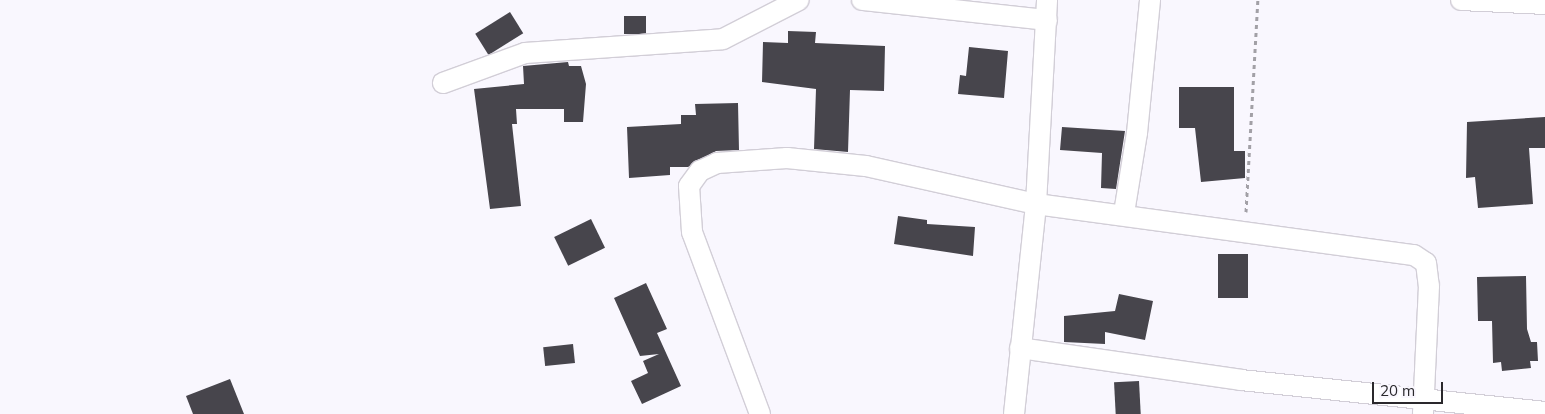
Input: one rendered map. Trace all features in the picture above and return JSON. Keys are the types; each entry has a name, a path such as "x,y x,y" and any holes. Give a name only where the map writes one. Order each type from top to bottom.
{"street":[{"path":"443,83 525,54 723,39 799,0"},
{"path":"862,0 1047,20"},
{"path":"1014,414 1036,204 1047,0"},
{"path":"1124,213 1137,134 1150,0"},
{"path":"1461,0 1545,4"},
{"path":"760,414 692,232 689,186 700,171 717,163 787,158 875,168 1036,204 1124,213 1244,236 1414,255 1426,263 1429,286 1423,407"},
{"path":"1020,348 1423,407 1545,412"}],"path":[{"path":"1244,236 1258,0"}],"building":[{"path":"510,12 523,33 488,55 475,34"},
{"path":"624,16 646,16 646,34 624,34"},
{"path":"788,31 816,32 815,43 885,46 884,91 850,90 848,152 814,149 816,89 762,82 763,42 788,43"},
{"path":"969,47 1008,51 1004,98 958,94 960,75 966,76"},
{"path":"568,62 569,66 581,66 586,84 583,122 564,122 564,109 516,109 517,124 512,124 521,206 490,209 474,89 524,84 523,66"},
{"path":"1179,87 1234,87 1234,151 1245,151 1245,178 1201,182 1195,128 1179,128"},
{"path":"738,103 739,150 716,151 688,167 670,167 670,175 629,178 627,127 681,124 681,115 696,115 695,104"},
{"path":"1545,117 1545,148 1529,148 1533,204 1478,208 1475,177 1466,178 1467,122"},
{"path":"1062,127 1125,131 1116,189 1101,188 1102,153 1060,150"},
{"path":"898,216 927,220 927,224 975,227 973,256 894,244"},
{"path":"591,219 605,248 568,266 554,237"},
{"path":"1218,254 1248,254 1248,298 1218,298"},
{"path":"1526,276 1527,329 1531,342 1537,342 1538,361 1530,361 1531,368 1502,371 1501,362 1493,363 1492,321 1478,321 1477,277"},
{"path":"646,283 667,329 657,333 681,386 642,404 631,381 648,373 643,361 659,354 640,356 614,298"},
{"path":"1119,294 1153,301 1145,340 1105,332 1105,344 1064,342 1064,316 1115,311"},
{"path":"573,344 575,363 545,366 543,347"},
{"path":"230,379 244,414 193,414 186,396"},
{"path":"1139,381 1141,414 1116,414 1114,382"}]}
